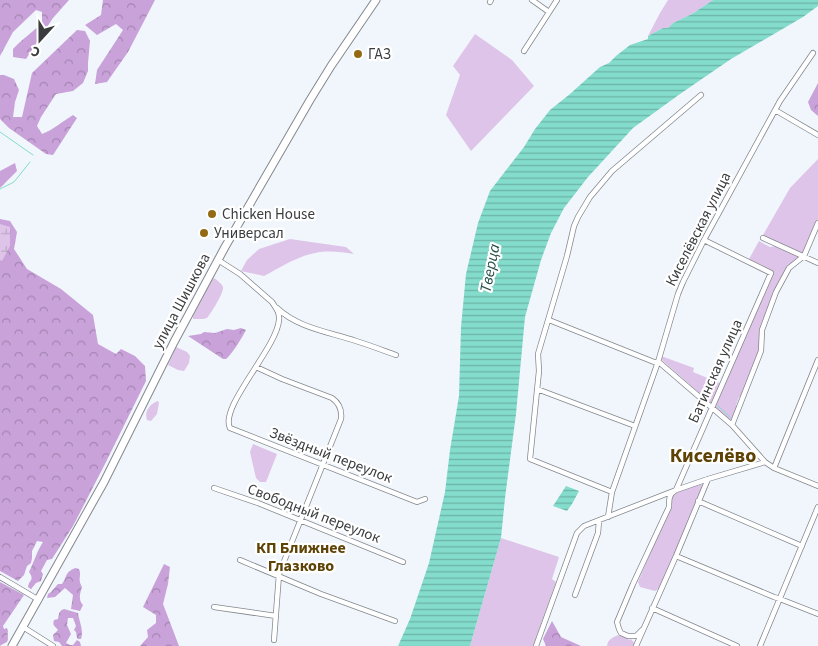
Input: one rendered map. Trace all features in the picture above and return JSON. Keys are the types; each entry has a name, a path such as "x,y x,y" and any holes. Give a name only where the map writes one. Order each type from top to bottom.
{"main road":[{"name":"улица Шишкова","path":"12,646 104,482 170,350 218,260 310,100 376,0"}],"street":[{"path":"532,0 549,12"},
{"path":"524,51 557,0"},
{"name":"Киселёвская улица","path":"608,517 612,492 658,362 678,294 704,240 775,110 814,52"},
{"path":"612,492 530,459 539,371 538,354 574,226 590,197 612,171 701,95"},
{"path":"775,110 818,135"},
{"name":"Батинская улица","path":"732,425 761,351 762,330 776,292 789,268 804,256 818,222"},
{"path":"763,238 818,263"},
{"name":"Батинская улица","path":"642,630 636,636 628,636 621,633 618,622 633,584 669,507 670,496 676,490 771,273 704,240"},
{"path":"218,260 240,274 262,292 285,316 303,324 396,355"},
{"path":"274,640 278,576 341,419 337,402 332,398 256,367 273,340 278,327 279,319 275,307"},
{"path":"549,320 658,362 732,425 765,462 774,468 818,486"},
{"path":"774,468 818,360"},
{"name":"Звёздный переулок","path":"256,367 236,400 228,418 229,426 232,430 417,502 426,499"},
{"path":"537,389 635,426"},
{"path":"536,646 577,533 584,526 676,490 765,462"},
{"path":"636,646 708,479"},
{"name":"Свободный переулок","path":"214,488 258,503 403,562"},
{"path":"698,501 802,546"},
{"path":"760,646 818,507"},
{"path":"574,594 598,533 599,521"},
{"path":"676,556 818,614"},
{"path":"240,560 322,594 395,621"},
{"path":"0,577 39,600"},
{"path":"214,607 276,616"},
{"path":"652,608 737,646"},
{"path":"23,627 53,646"}],"green space":[{"path":"0,0 69,0 53,18 26,59 13,57 13,49 42,23 42,12 36,10 13,32 0,56"},
{"path":"103,0 155,0 128,52 107,82 95,84 97,70 123,30 116,24 97,35 85,25 101,15"},
{"path":"668,0 713,0 692,14 673,23 668,28 663,28 648,36"},
{"path":"77,30 85,31 90,41 88,71 83,83 73,91 56,94 37,126 42,134 73,115 77,118 53,155 46,154 9,128 0,119 0,75 14,79 19,90 13,117 22,117 32,73"},
{"path":"475,34 512,60 534,86 471,151 446,115 460,75 453,66"},
{"path":"818,83 818,116 811,110 808,102"},
{"path":"818,159 818,219 801,254 763,235 790,188"},
{"path":"15,163 17,171 0,188 0,171"},
{"path":"0,219 10,221 17,232 14,249 27,269 61,289 93,315 98,344 116,354 121,349 135,356 145,366 146,381 106,462 73,526 52,559 47,560 41,571 43,574 41,581 36,583 31,589 28,587 32,579 29,572 43,542 37,541 32,551 31,563 18,581 0,571"},
{"path":"0,224 10,227 10,246 2,261 0,260"},
{"path":"290,239 346,247 354,254 330,251 320,252 302,257 264,276 241,271 247,260 259,249"},
{"path":"759,241 770,247 777,246 801,257 788,267 761,329 760,352 741,397 739,397 732,423 716,408 716,404 773,273 750,262 749,259"},
{"path":"214,278 221,283 223,290 214,308 207,318 193,319 193,316"},
{"path":"241,328 246,330 237,346 226,359 223,359 188,336 204,332 215,333 227,329"},
{"path":"176,347 187,352 190,356 189,363 184,371 168,365"},
{"path":"661,356 694,368 693,372 722,384 712,404 662,360"},
{"path":"158,401 157,414 151,421 147,420 148,408"},
{"path":"253,444 277,454 266,482 260,482 256,478 250,452"},
{"path":"701,484 703,487 660,588 655,591 640,587 638,582 670,507 671,496 674,492"},
{"path":"501,538 559,557 552,579 556,582 533,646 470,646"},
{"path":"164,564 170,567 163,604 179,646 140,646 148,637 147,630 156,623 156,615 143,607"},
{"path":"75,568 79,569 82,587 80,599 83,605 80,611 71,609 73,595 65,588 55,597 47,598 48,594 58,584 62,584 68,573"},
{"path":"0,582 24,595 3,626 4,629 7,628 8,639 7,642 0,646"},
{"path":"64,609 78,613 82,632 81,639 78,639 74,630 76,626 73,618 68,618 67,625 71,634 66,643 73,645 77,640 81,646 62,646 59,642 54,641 53,635 58,630 54,625 54,620 58,619 60,612"},
{"path":"552,621 561,637 581,646 546,646 543,639"},
{"path":"619,635 629,640 631,639 635,644 634,646 607,646 610,640"}],"water":[{"name":"Тверца","path":"713,0 818,0 818,6 803,17 731,59 633,128 588,177 564,208 551,233 541,260 525,317 516,414 501,538 470,646 398,646 410,619 429,563 445,492 459,396 461,327 466,274 478,223 490,191 550,110 600,67 609,63 630,45 648,39 648,36 663,28 668,28 673,23 692,14"},
{"path":"566,486 579,491 567,511 553,506"}],"waterway":[{"path":"0,132 33,155"},
{"path":"0,189 14,182 30,162"},
{"path":"718,406 730,417"}],"place":[{"name":"ГАЗ","path":"358,54"},
{"name":"Chicken House","path":"212,214"},
{"name":"Универсал","path":"204,233"}],"district":[{"name":"Киселёво","path":"713,455"},
{"name":"КП Ближнее Глазково","path":"301,556"}]}
